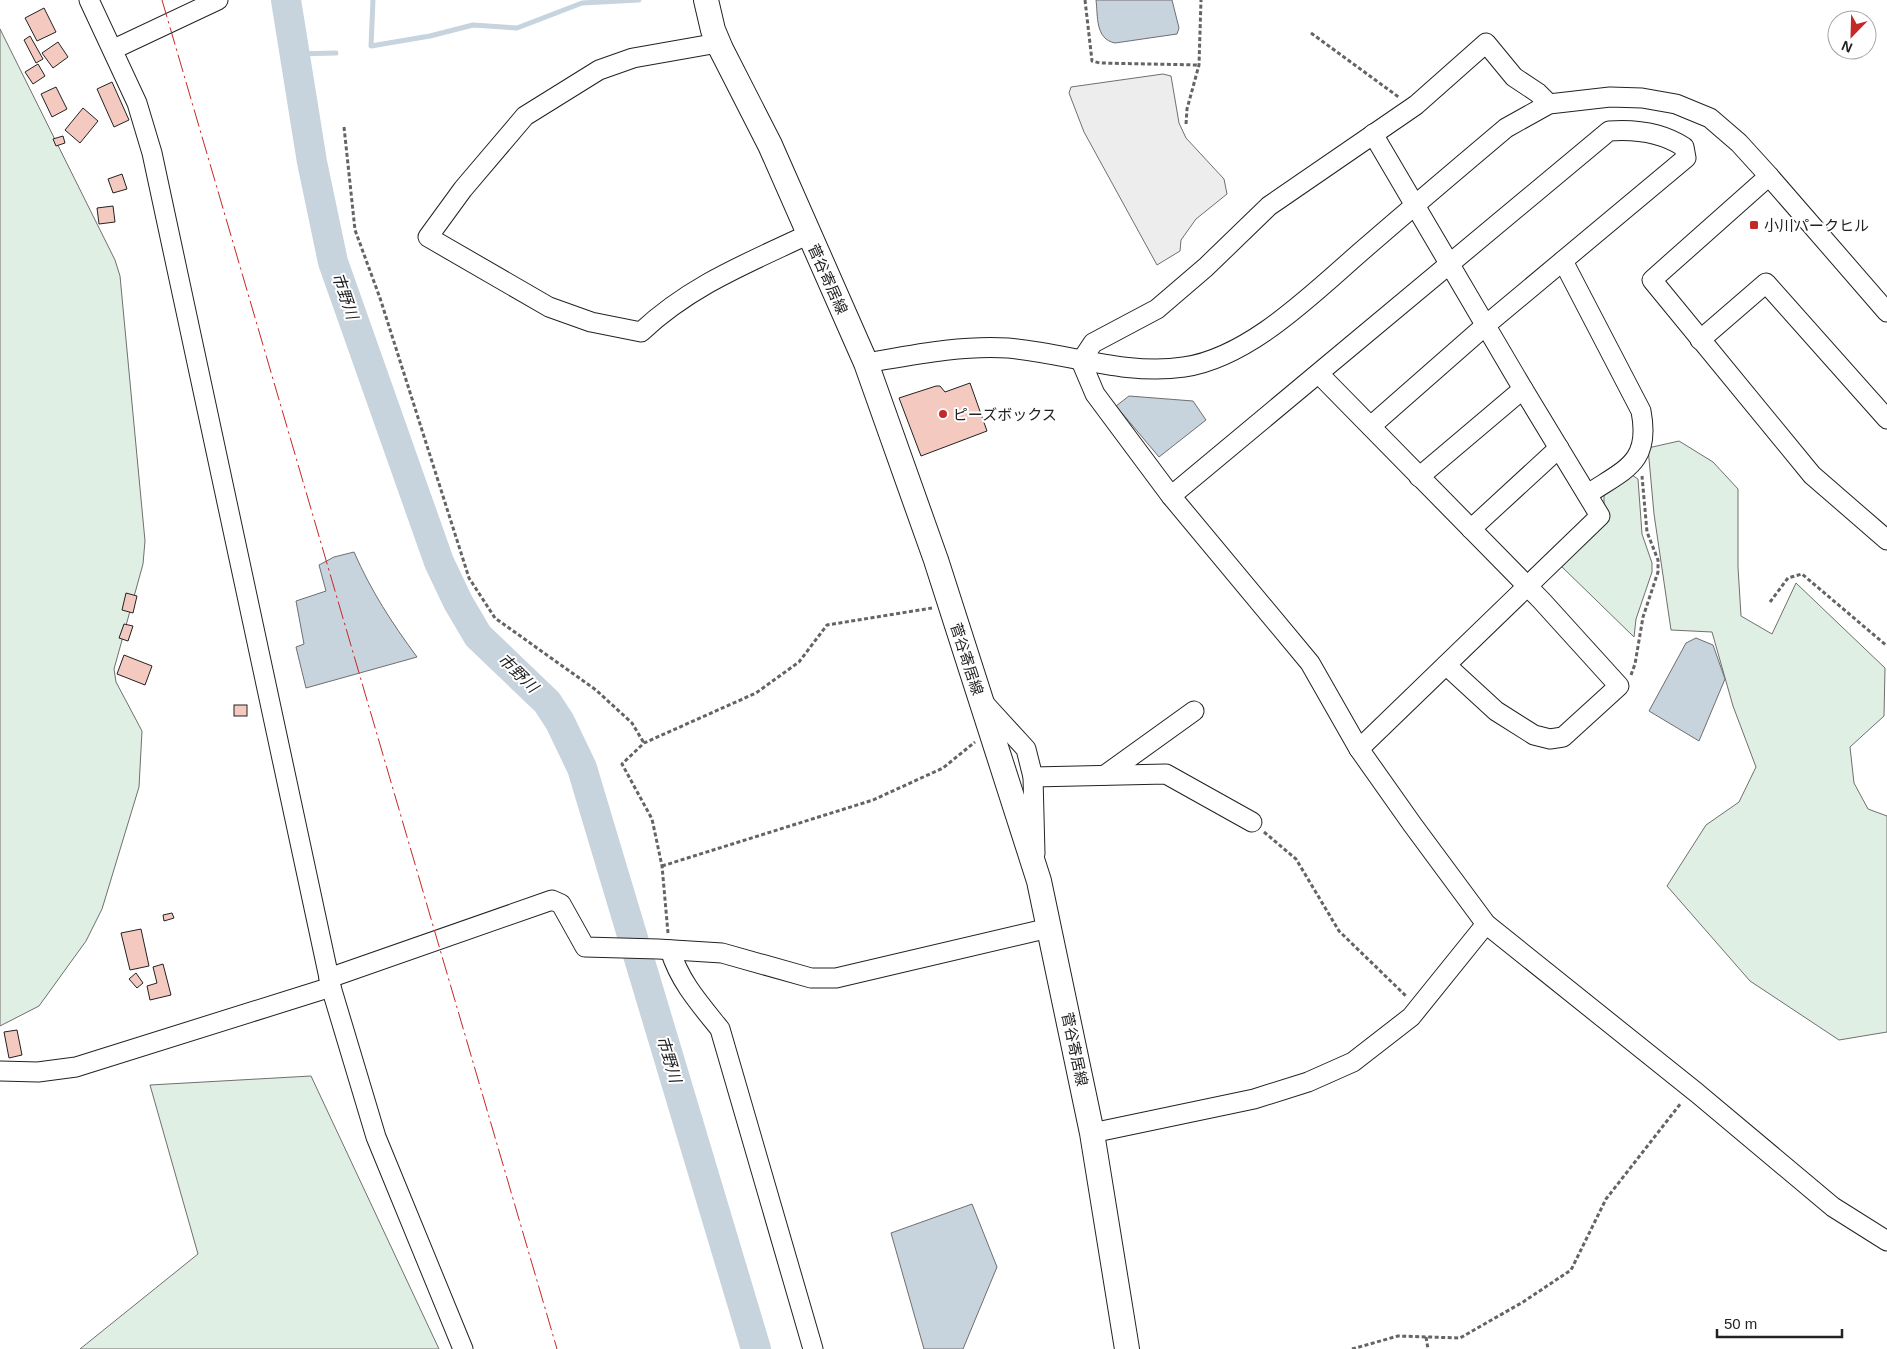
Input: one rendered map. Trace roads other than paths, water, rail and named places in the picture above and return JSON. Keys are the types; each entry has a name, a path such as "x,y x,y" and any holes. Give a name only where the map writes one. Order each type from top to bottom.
{"main road":[{"name":"菅谷寄居線","path":"706,0 718,43 770,145 866,363 950,605 1035,870 1092,1133 1127,1349"}],"street":[{"path":"89,0 114,49 137,103 152,153 330,982 376,1137 463,1349"},
{"path":"114,49 218,0"},
{"path":"718,43 633,58 599,70 525,116 463,188 428,237 549,307 591,322 641,332 665,309 700,287 809,234"},
{"path":"1082,361 1093,344 1157,309 1206,267 1269,206 1410,109 1486,43 1514,77 1538,93 1549,104"},
{"path":"866,363 966,348 1008,348 1082,361 1154,369 1184,367 1208,361 1268,331 1506,128 1549,104 1610,97 1642,98 1676,104 1710,118 1739,143 1887,312"},
{"path":"1171,496 1609,131 1635,129 1672,139 1684,147 1686,158 1486,325 1371,426"},
{"path":"1359,749 1600,516 1523,389 1450,262 1414,206 1373,134"},
{"path":"1769,176 1652,280 1812,475 1887,540"},
{"path":"1563,261 1641,411 1644,437 1635,463 1588,494"},
{"path":"1700,340 1766,283 1887,419"},
{"path":"1082,361 1095,394 1171,496 1310,663 1359,749 1486,924 1692,1089 1833,1207 1887,1241"},
{"path":"1319,374 1527,587 1619,686 1562,737 1550,739 1534,735 1496,711 1446,665"},
{"path":"1419,477 1523,389"},
{"path":"1471,529 1559,448"},
{"path":"980,698 1026,749 1034,777 1035,870"},
{"path":"1105,775 1194,711"},
{"path":"1034,777 1166,774 1252,822"},
{"path":"0,1071 38,1072 76,1067 330,982 552,900 561,904 585,948 664,949 722,953 811,978 836,978 1049,928"},
{"path":"1092,1133 1254,1099 1308,1082 1353,1062 1411,1017 1486,924"},
{"path":"664,949 687,989 720,1029 813,1349"}],"waterway":[{"name":"市野川","path":"286,0 312,162 333,262 439,562 458,602 478,636 547,702 560,722 582,768 756,1349"},
{"path":"373,0 371,46 430,36 473,25 517,28 582,3 639,0"},
{"path":"295,54 336,53"}],"place":[{"name":"小川パークヒル","path":"1754,225"},
{"name":"ピーズボックス","path":"943,414"}]}
